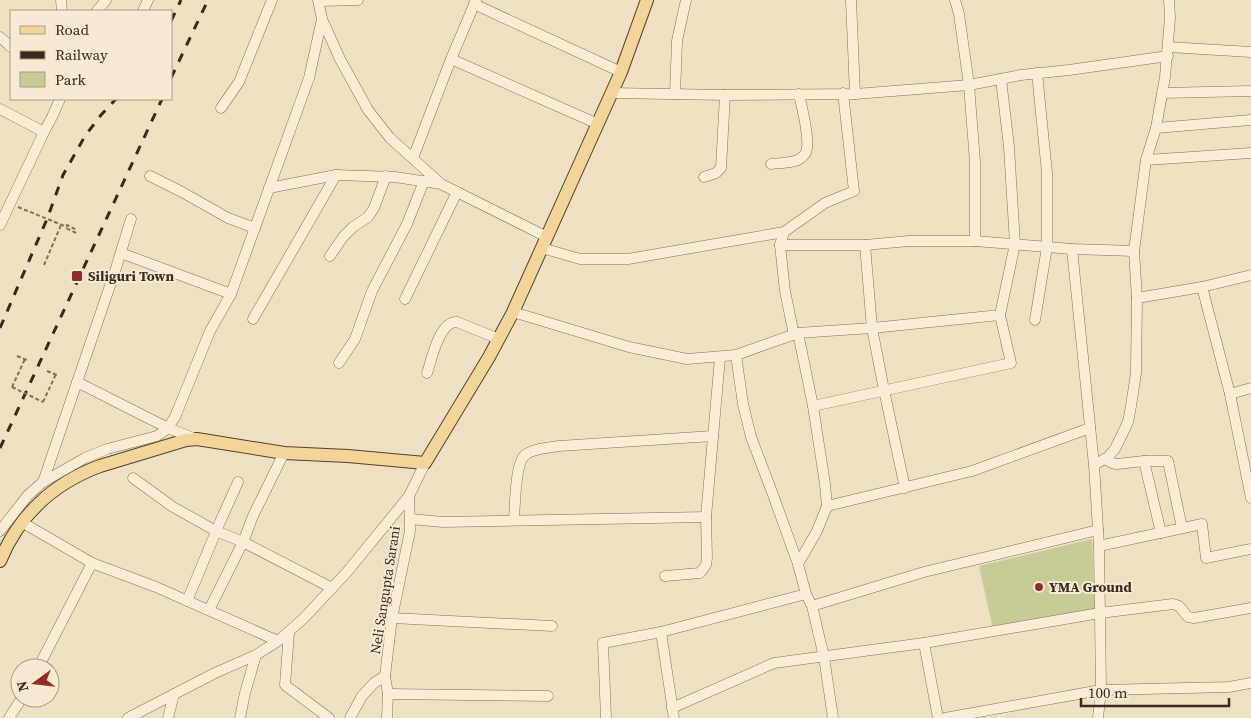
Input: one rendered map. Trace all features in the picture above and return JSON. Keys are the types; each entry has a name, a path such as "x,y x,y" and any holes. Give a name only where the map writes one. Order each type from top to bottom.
{"main road":[{"path":"0,561 12,537 30,512 63,484 88,470 178,442 197,439 284,453 348,456 425,463 489,357 513,312 612,94 647,0"}],"street":[{"path":"98,10 106,0"},
{"path":"221,108 238,82 272,0"},
{"path":"358,0 318,0 322,19 340,59 368,110 390,138 441,184 544,243 580,258 628,259 784,232 825,203 854,191 843,93"},
{"path":"675,94 677,41 686,0"},
{"path":"852,0 855,94"},
{"path":"955,0 959,14 969,85 975,162 975,241"},
{"path":"1094,465 1106,459 1115,449 1128,422 1131,406 1136,373 1137,298 1134,251 1146,160 1156,128 1166,77 1170,18 1169,0"},
{"path":"413,158 450,58 475,2 621,72"},
{"path":"0,531 28,495 42,482 85,458 107,449 153,438 168,428 176,418 210,331 231,294 309,78 322,19"},
{"path":"0,37 10,46"},
{"path":"612,94 855,94 969,85 1021,75 1069,70 1168,52 1251,52"},
{"path":"450,58 598,124"},
{"path":"1035,320 1047,246 1046,173 1037,73"},
{"path":"813,406 1011,363 1000,315 1015,244 1001,79"},
{"path":"1162,94 1251,91"},
{"path":"771,164 790,162 805,155 807,137 799,94"},
{"path":"704,177 716,173 721,168 725,95"},
{"path":"0,225 60,100"},
{"path":"0,109 44,132"},
{"path":"1156,128 1251,120"},
{"path":"1146,160 1251,153"},
{"path":"269,188 336,174 386,176 441,184"},
{"path":"253,319 336,174"},
{"path":"150,176 228,218 255,228"},
{"path":"330,256 343,237 368,216 374,208 386,176"},
{"path":"339,363 354,339 372,291 407,224 424,181"},
{"path":"405,299 457,192"},
{"path":"42,482 131,219"},
{"path":"784,232 780,245 785,291 813,406 827,506 817,531 798,564"},
{"path":"780,245 975,241 1072,249 1134,251"},
{"path":"865,244 872,328 905,488"},
{"path":"1072,249 1094,465 1099,546 1101,690 1098,718"},
{"path":"121,253 231,294"},
{"path":"1137,298 1202,287 1251,275"},
{"path":"1202,287 1246,449 1251,494"},
{"path":"513,312 629,347 687,360 736,355 796,334 1000,315"},
{"path":"427,373 439,336 452,322 457,322 499,339"},
{"path":"736,355 743,404 751,437 798,564 806,594 812,606 824,657 833,718"},
{"path":"664,576 700,573 706,566 706,517 720,357"},
{"path":"77,382 168,428 197,439"},
{"path":"1230,394 1251,388"},
{"path":"827,506 972,471 1090,428"},
{"path":"514,520 520,461 525,455 535,450 560,446 713,436"},
{"path":"209,610 284,453"},
{"path":"1106,459 1117,464 1168,461 1182,528"},
{"path":"1144,461 1161,532"},
{"path":"128,718 256,655 289,632 347,572 409,496 425,463"},
{"path":"133,478 173,507 216,531 243,542 332,588"},
{"path":"187,601 238,482"},
{"name":"Neli Sangupta Sarani","path":"387,718 388,694 386,676 392,618 410,531 409,496"},
{"path":"410,518 443,522 706,517"},
{"path":"25,524 92,563 156,587 278,641"},
{"path":"1099,546 1202,524 1206,558 1251,549"},
{"path":"812,606 924,572 1098,530"},
{"path":"43,658 92,563"},
{"path":"606,718 603,643 661,632 806,594"},
{"path":"661,632 673,713 774,663 924,643 1100,613 1173,604 1179,606 1188,617 1194,618 1251,608"},
{"path":"392,618 552,626"},
{"path":"289,632 286,685 329,718"},
{"path":"924,643 938,718"},
{"path":"240,718 256,655"},
{"path":"350,718 362,696 374,683 386,676"},
{"path":"945,718 1101,690 1229,688 1251,684"},
{"path":"168,718 174,694"},
{"path":"388,694 548,696"}],"path":[{"path":"11,203 77,232"},
{"path":"45,264 61,225"},
{"path":"17,356 29,361"},
{"path":"24,359 12,387 43,402 56,374"},
{"path":"47,371 59,376"}],"green space":[{"name":"YMA Ground","path":"1092,539 1095,609 993,629 979,566"}],"railway":[{"path":"172,19 181,0"},
{"path":"172,76 208,0"},
{"path":"0,328 47,219 63,175 85,136 115,100"},
{"path":"0,448 162,100"}],"place":[{"name":"Siliguri Town","path":"77,276"},
{"name":"YMA Ground","path":"1039,587"}]}
